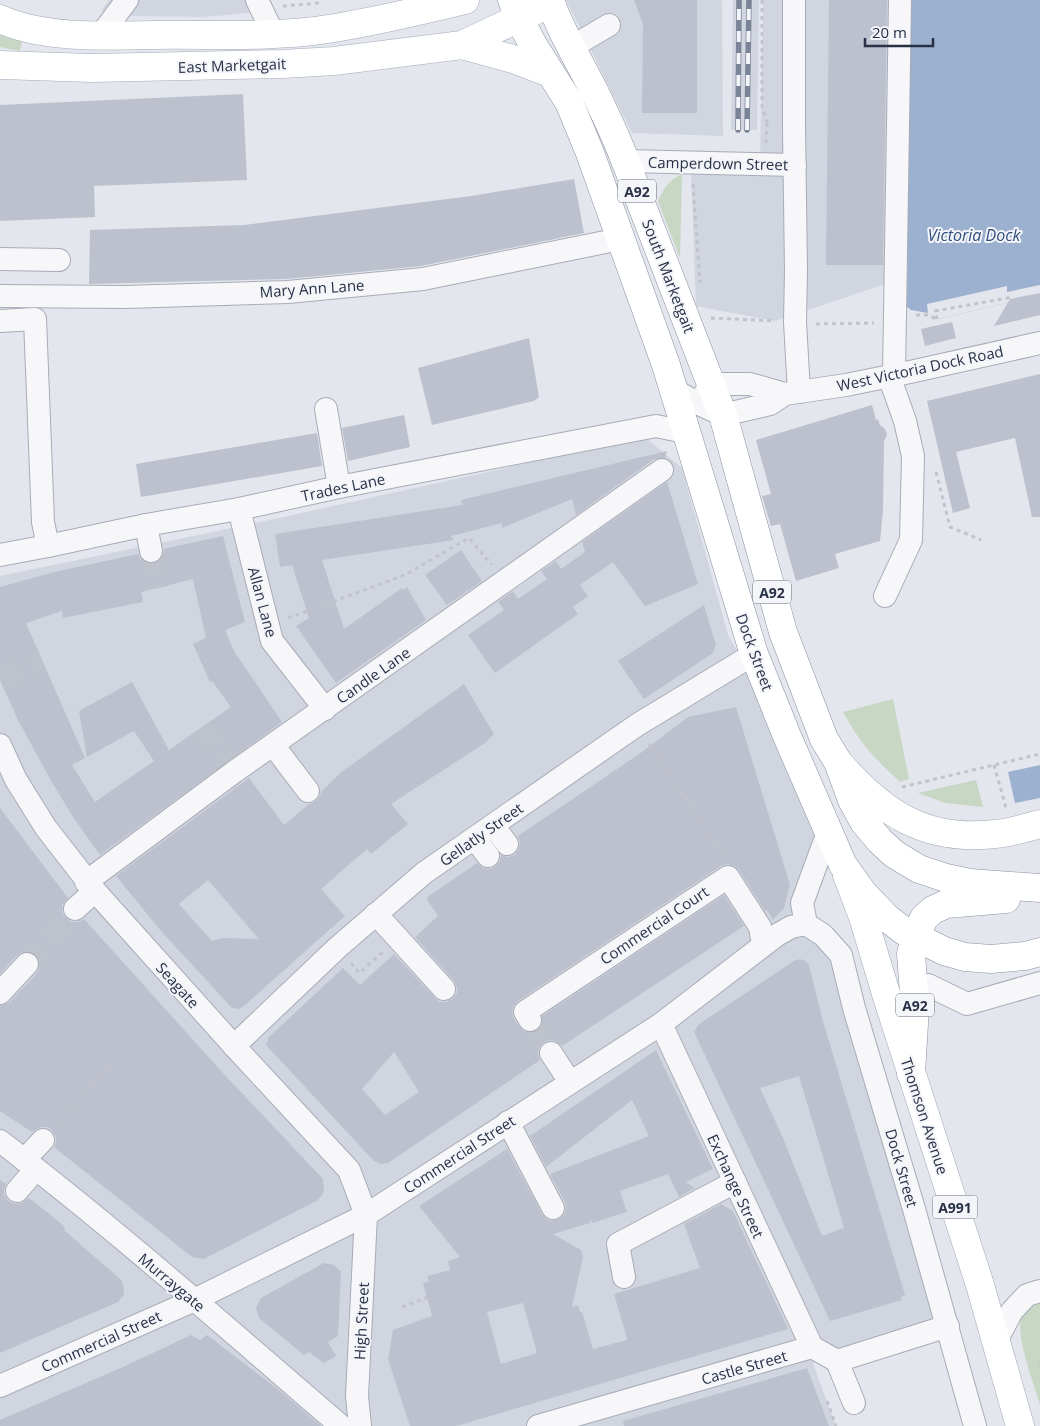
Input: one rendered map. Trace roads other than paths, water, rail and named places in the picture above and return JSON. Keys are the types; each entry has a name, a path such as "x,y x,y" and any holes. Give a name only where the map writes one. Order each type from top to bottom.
{"main road":[{"name":"East Marketgait","path":"0,19 11,24 49,32 100,36 273,34 327,29 422,6 466,0"},
{"name":"East Marketgait","path":"462,45 516,9 550,1"},
{"name":"South Marketgait","path":"550,1 570,48 599,100 626,161 705,394 723,415"},
{"name":"A92","path":"516,9 533,45 569,102 590,153 674,390 689,443"},
{"name":"East Marketgait","path":"0,65 92,68 283,64 462,45 513,59 550,73"},
{"name":"A92","path":"723,415 783,632 824,739 838,762 852,800 864,822 894,854 919,869 946,878 970,883 1040,888"},
{"name":"Dock Street","path":"689,443 754,654 843,864"},
{"path":"838,762 859,787 883,807 913,824 940,833 969,836 996,834 1040,824"},
{"name":"A92","path":"843,864 863,893 887,918 904,931 944,951 965,957 990,959 1025,956 1040,952"},
{"name":"Thomson Avenue","path":"843,864 863,917 911,1074 980,1285 1020,1426"},
{"name":"A92","path":"911,1074 915,991 911,954 924,918 933,910 946,904 1040,895"}],"street":[{"path":"100,36 128,0"},
{"name":"Camperdown Street","path":"626,161 795,165 794,0"},
{"path":"885,596 911,540 913,456 892,375 895,322 900,0"},
{"path":"259,4 273,34"},
{"path":"570,48 609,25"},
{"path":"792,393 796,271 795,165"},
{"name":"Mary Ann Lane","path":"0,296 124,296 288,292 423,279 620,239"},
{"path":"0,259 59,260"},
{"path":"0,321 35,319 43,522 48,546"},
{"name":"West Victoria Dock Road","path":"723,415 770,404 792,393 892,375 1040,343"},
{"name":"West Victoria Dock Road","path":"705,394 750,384 792,393"},
{"path":"674,390 705,394 689,443"},
{"path":"326,409 339,488"},
{"name":"Trades Lane","path":"0,554 239,509 656,426 689,443"},
{"name":"Candle Lane","path":"75,908 91,886 232,769 273,745 325,709 662,470"},
{"name":"Allan Lane","path":"239,509 272,641 325,709"},
{"path":"146,525 151,551"},
{"name":"Gellatly Street","path":"234,1046 337,948 424,873 481,847 493,826 637,725 754,654"},
{"path":"273,745 308,791"},
{"name":"Seagate","path":"0,746 8,785 46,828 91,886 234,1046 349,1170 366,1215"},
{"path":"493,826 507,844"},
{"path":"806,924 802,902 828,832"},
{"name":"Commercial Court","path":"530,1020 525,1012 728,877 760,927 763,944"},
{"path":"376,914 444,989"},
{"name":"Commercial Street","path":"0,1386 194,1300 366,1215 661,1024 763,944 791,927 806,924"},
{"name":"Dock Street","path":"806,924 823,935 841,956 854,1008 948,1326 975,1426"},
{"path":"2,991 27,964"},
{"path":"915,991 928,985 967,1004 1040,983"},
{"name":"Exchange Street","path":"661,1024 812,1347"},
{"path":"551,1053 570,1082"},
{"path":"508,1122 553,1208"},
{"path":"17,1191 43,1140"},
{"name":"Murraygate","path":"0,1141 194,1300 342,1426"},
{"path":"624,1277 618,1244 734,1182"},
{"name":"High Street","path":"360,1426 357,1396 366,1215"},
{"path":"996,1341 1012,1311 1027,1295 1040,1291"},
{"path":"837,1360 948,1326"},
{"path":"812,1347 837,1360 854,1403"},
{"name":"Castle Street","path":"538,1426 812,1347"}],"water":[{"name":"Victoria Dock","path":"910,0 1040,0 1040,295 938,319 928,313 911,310 907,307"},
{"path":"1040,765 1040,798 1015,803 1008,772"}],"tunnel":[{"path":"151,551 158,588"},
{"path":"0,678 42,661"},
{"path":"202,727 230,765"},
{"path":"27,964 75,909"},
{"path":"530,1020 551,1053"}],"railway":[{"path":"738,130 739,0"},
{"path":"747,130 749,0"}]}
